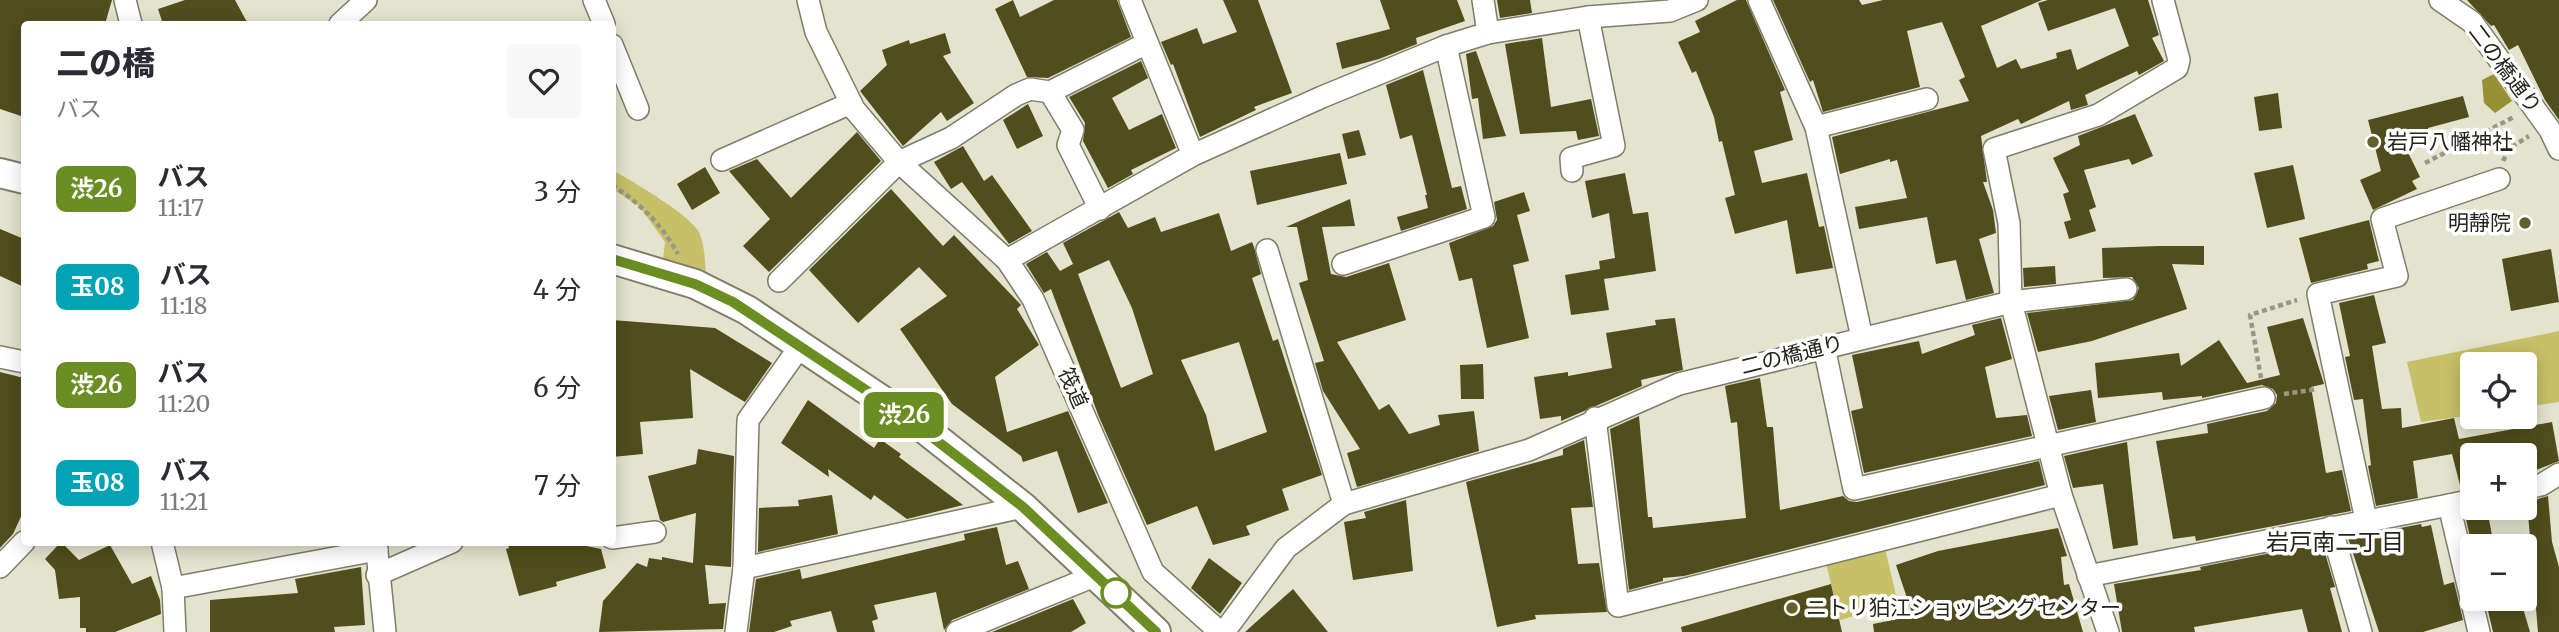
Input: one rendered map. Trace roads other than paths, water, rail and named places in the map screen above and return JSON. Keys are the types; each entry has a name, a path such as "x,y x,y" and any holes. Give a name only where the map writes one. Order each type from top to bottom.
{"main road":[{"path":"0,173 21,178"},
{"path":"616,261 695,284 747,310 922,428 1023,507 1156,632"}],"street":[{"path":"117,0 117,21"},
{"path":"125,0 130,21"},
{"path":"343,21 366,0"},
{"path":"594,0 603,21"},
{"name":"筏道","path":"808,0 816,32 851,103 899,162 1007,260 1033,299 1153,572 1222,632"},
{"path":"1130,0 1193,155"},
{"path":"1483,0 1488,33"},
{"path":"1007,260 1193,155 1446,46 1488,33 1588,17 1670,11 1698,0"},
{"path":"1759,0 1816,127 1862,338"},
{"path":"2108,632 2061,495 2011,302 2009,223 1994,149 2098,114 2177,68 2179,60 2163,0"},
{"name":"二の橋通り","path":"2440,0 2472,22 2554,139"},
{"path":"1572,172 1572,158 1614,146 1588,17"},
{"path":"779,281 899,162 951,138 1016,95 1030,89 1050,92 1147,43"},
{"path":"1343,264 1484,217 1446,46"},
{"path":"616,55 638,109"},
{"path":"1050,92 1073,130 1068,145 1100,209"},
{"path":"1816,127 1927,99"},
{"path":"722,160 851,103"},
{"path":"2366,520 2318,294 2396,276 2382,219 2499,179"},
{"path":"1268,250 1344,504"},
{"name":"二の橋通り","path":"1222,632 1286,548 1344,504 1529,450 1595,418 1679,384 2011,302 2126,289"},
{"path":"736,632 744,568 748,419 801,345"},
{"path":"1824,347 1854,489 2264,398"},
{"path":"0,357 21,361"},
{"path":"1595,418 1618,606 2061,495"},
{"path":"2537,486 2559,474"},
{"path":"2088,576 2460,503"},
{"path":"2449,505 2479,632"},
{"path":"744,568 1023,507"},
{"path":"2331,527 2361,632"},
{"path":"616,537 655,532"},
{"path":"0,567 21,545"},
{"path":"163,546 173,587 175,632"},
{"path":"173,587 377,546 377,575 385,632"},
{"path":"377,575 444,546"},
{"path":"957,632 1097,575"}],"place":[{"name":"岩戸八幡神社","path":"2373,142"},
{"name":"明靜院","path":"2525,223"},
{"name":"ニトリ狛江ショッピングセンター","path":"1792,608"}],"district":[{"name":"岩戸南二丁目","path":"2335,542"}]}
